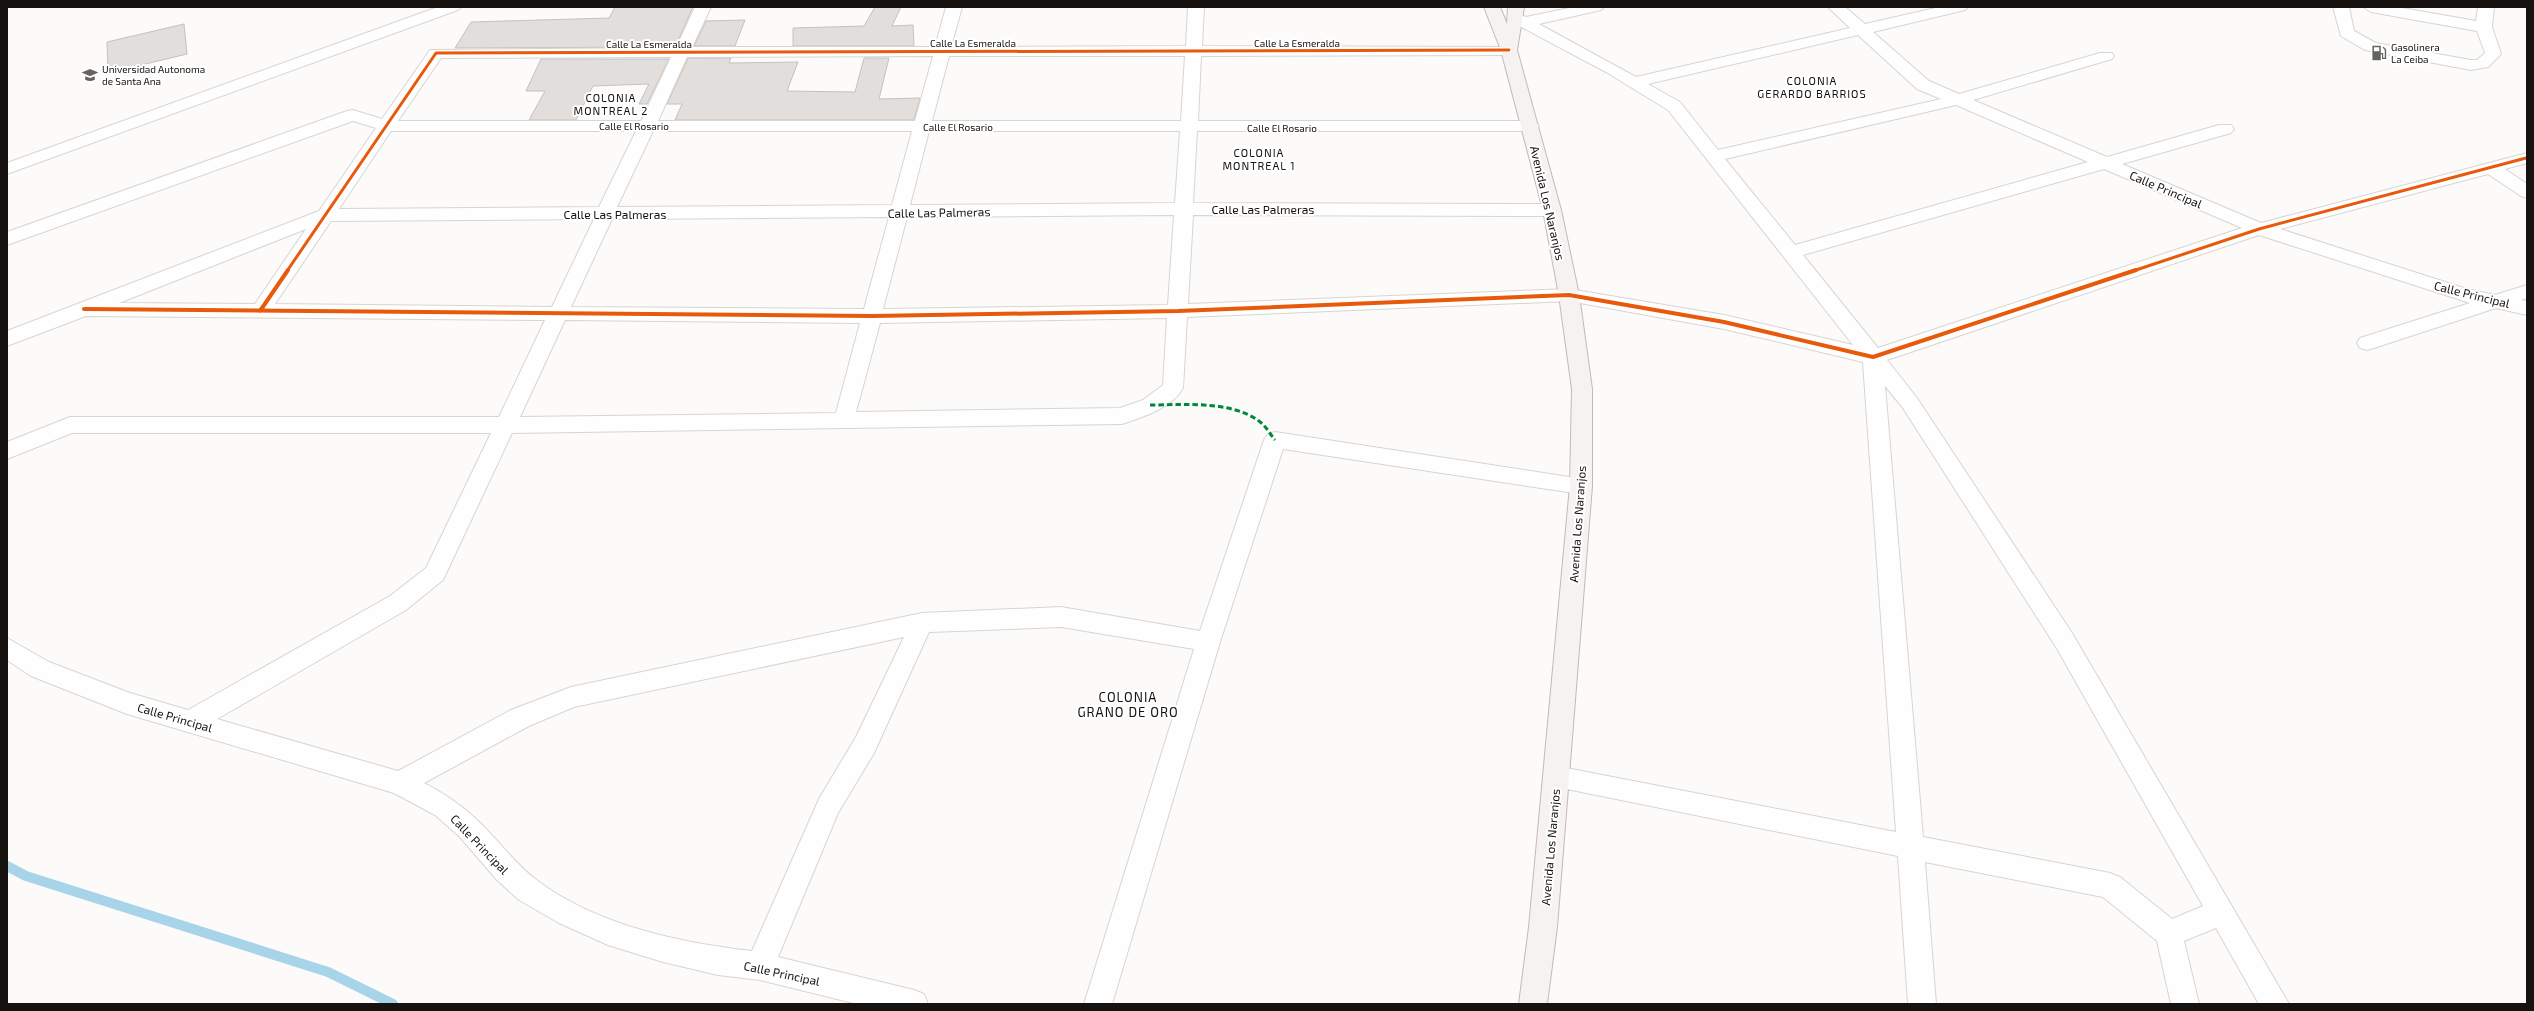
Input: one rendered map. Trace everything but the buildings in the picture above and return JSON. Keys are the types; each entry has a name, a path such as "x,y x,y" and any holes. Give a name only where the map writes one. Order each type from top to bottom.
{"main road":[{"name":"Avenida Los Naranjos","path":"1492,7 1509,50 1552,210 1569,295 1582,389 1582,486 1543,927 1533,1004"},
{"name":"Avenida Los Naranjos","path":"1509,50 1520,16"}],"street":[{"path":"7,169 453,7"},
{"path":"191,721 398,603 435,574 504,425 703,7"},
{"path":"844,420 954,7"},
{"path":"7,451 70,425 504,425 1122,416 1150,406 1173,388 1196,7"},
{"path":"1520,16 1596,7"},
{"name":"Calle Principal","path":"1836,7 1923,85 2259,229 2465,295 2527,308"},
{"path":"1634,82 1960,7"},
{"path":"2340,7 2347,33 2371,47 2471,65 2482,64 2493,54 2484,27 2484,9 2486,7"},
{"path":"2372,7 2484,27"},
{"path":"1520,16 1674,106 1910,403 2064,640 2275,1004"},
{"name":"Calle La Esmeralda","path":"386,126 436,53 1509,50"},
{"path":"1714,156 1958,100 2106,56"},
{"name":"Calle El Rosario","path":"7,239 353,116 386,126 922,126 1189,128 1530,126"},
{"path":"260,311 386,126"},
{"path":"1790,253 2225,129"},
{"path":"84,309 872,316 1178,311 1569,295 1724,322 1873,357 2259,229 2526,158"},
{"path":"2490,168 2527,192"},
{"name":"Calle Las Palmeras","path":"326,215 899,213 1184,209 1552,210"},
{"path":"7,340 326,215"},
{"path":"2367,343 2527,291"},
{"path":"1873,357 1922,1004"},
{"path":"1098,1004 1208,642 1275,440 1582,486"},
{"path":"400,783 520,718 572,697 922,623 1061,616 1208,642"},
{"path":"760,966 828,807 865,745 922,623"},
{"name":"Calle Principal","path":"8,651 40,669 126,703 400,783 444,807 468,828 506,871 529,891 569,914 608,932 663,949 718,961 760,966 914,1004"},
{"path":"1556,777 2110,886 2169,934 2185,1004"},
{"path":"2169,934 2221,912"}],"waterway":[{"path":"7,866 26,876 328,972 393,1004"}],"marked path":[{"path":"1150,405 1206,406 1236,411 1259,421 1275,440"}],"cycle path":[{"path":"260,311 436,53 1509,50"},
{"path":"84,309 872,316 1178,311 1569,295 1724,322 1873,357 2259,229 2526,158"}],"place":[{"name":"Gasolinera La Ceiba","path":"2379,53"},
{"name":"Universidad Autonoma de Santa Ana","path":"90,75"}],"district":[{"name":"COLONIA GERARDO BARRIOS","path":"1812,86"},
{"name":"COLONIA MONTREAL 2","path":"611,103"},
{"name":"COLONIA MONTREAL 1","path":"1259,158"},
{"name":"COLONIA GRANO DE ORO","path":"1128,704"}]}
